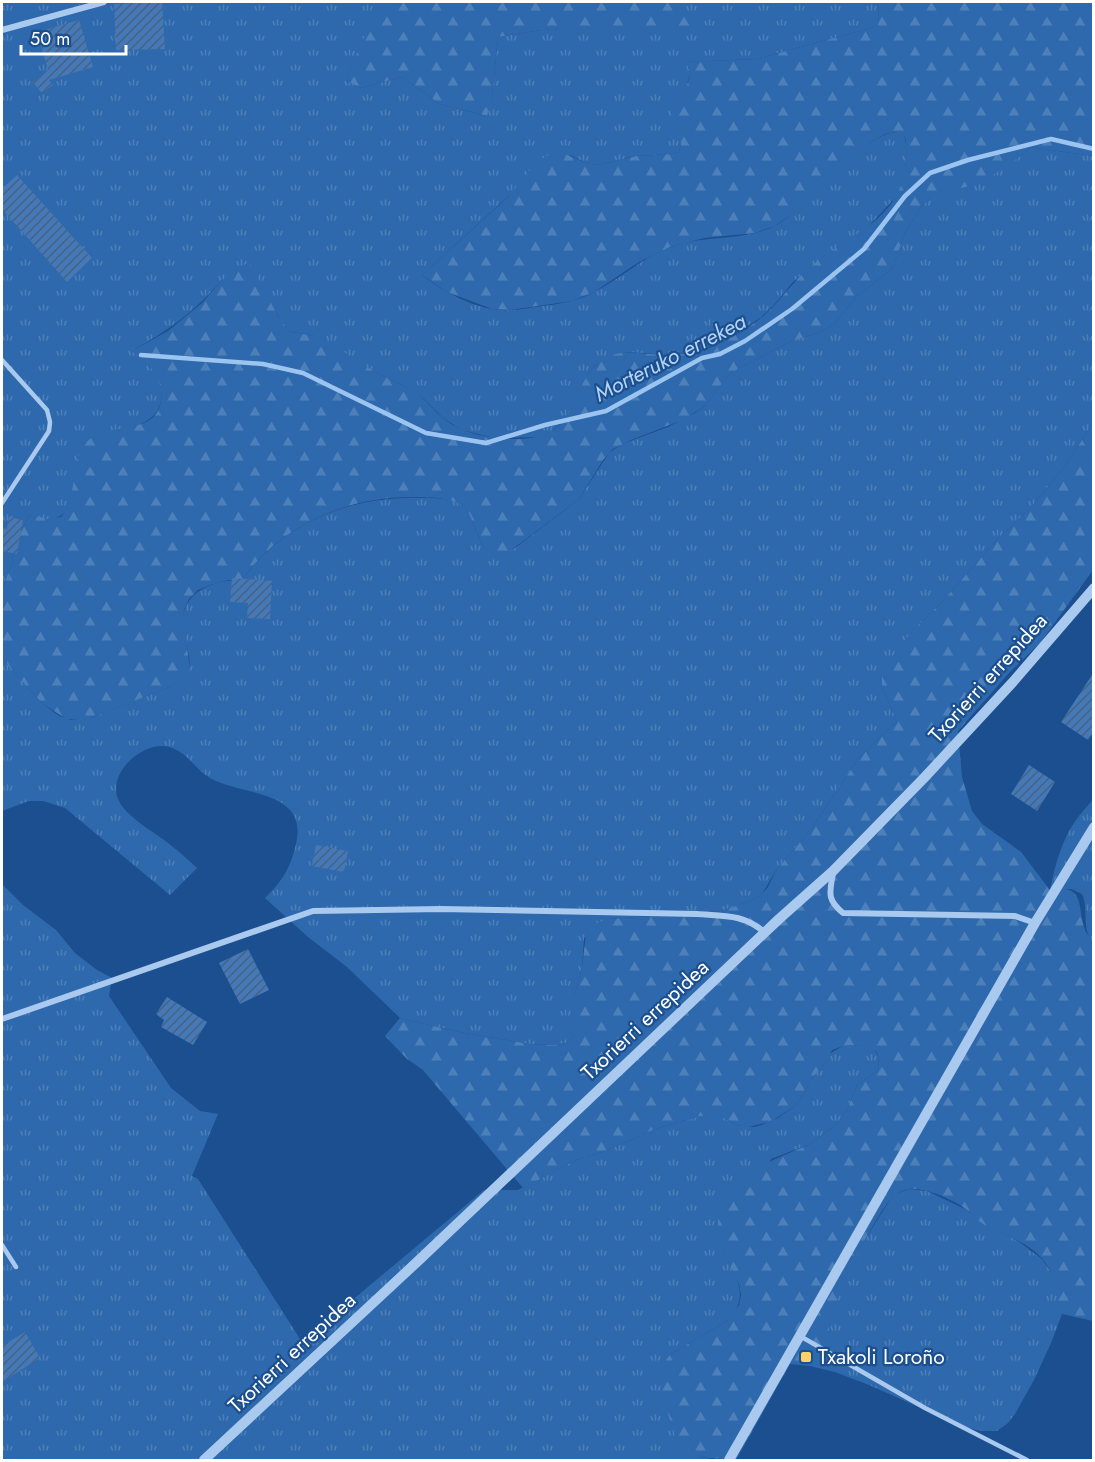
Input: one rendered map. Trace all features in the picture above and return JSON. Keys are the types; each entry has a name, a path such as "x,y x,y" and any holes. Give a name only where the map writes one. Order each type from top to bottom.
{"street":[{"path":"2,30 104,2"},
{"name":"Txorierri errepidea","path":"204,1461 833,871 996,700 1094,588"},
{"path":"729,1461 1035,923 1094,827"},
{"path":"833,871 830,894 833,905 843,913 1015,916 1035,923"},
{"path":"2,1019 313,911 441,909 698,914 734,916 755,924 765,933"}],"lane":[{"path":"2,360 47,410 50,422 49,431 2,503"},
{"path":"2,1245 16,1267"},
{"path":"800,1336 925,1408 1027,1461"}],"green space":[{"path":"2,2 396,2 371,27 347,81 360,88 402,77 440,104 486,116 492,97 498,37 541,30 689,23 679,2 879,2 878,26 756,59 687,62 690,74 678,138 681,144 679,152 635,156 598,165 586,163 570,155 513,192 422,275 459,298 491,309 516,310 575,300 605,286 665,249 690,242 745,235 771,228 793,212 815,182 861,148 887,134 896,132 904,135 907,148 905,176 896,197 866,229 824,256 793,282 760,318 725,341 696,352 670,355 627,352 607,358 589,373 568,417 551,432 539,437 494,438 462,430 443,418 424,399 404,386 369,369 314,336 289,331 267,297 222,280 180,320 132,351 158,376 161,400 158,409 153,416 137,425 100,434 65,512 57,518 48,519 29,515 13,550 12,563 2,590"},
{"path":"396,2 679,2 690,23 688,28 541,30 498,37 492,97 487,116 440,104 402,77 360,88 347,81 371,26 386,9"},
{"path":"879,2 1093,2 1093,156 1030,147 1021,156 991,176 969,186 931,196 905,233 892,269 857,296 834,324 820,332 790,342 739,368 726,378 706,405 685,419 613,449 603,460 579,499 510,551 497,553 488,551 482,544 469,514 463,506 453,501 412,497 363,502 317,518 296,530 276,544 242,580 229,580 198,590 189,599 184,610 183,623 190,667 185,678 174,685 83,720 66,719 42,703 9,667 2,654 2,590 12,563 13,550 29,515 48,519 61,517 67,509 77,460 86,443 105,432 141,424 150,420 157,412 161,400 160,384 154,371 132,351 168,331 202,303 222,280 249,262 278,316 289,331 316,337 333,344 370,369 418,395 444,419 461,429 498,438 518,439 541,436 556,428 567,417 588,376 598,364 613,355 693,353 733,337 758,320 809,268 870,225 883,213 894,199 902,182 906,162 904,135 895,132 885,134 871,142 816,181 792,214 775,226 755,233 704,238 670,247 639,262 594,292 572,301 510,310 492,309 447,292 422,275 508,197 533,166 546,156 563,153 586,163 598,165 636,156 679,152 681,144 673,129 671,115 689,79 686,62 756,59 878,26"},
{"path":"1030,147 1093,156 1093,423 1065,466 1033,505 912,631 882,687 897,721 858,759 812,828 777,869 762,894 750,901 721,911 609,919 584,938 582,968 574,996 574,1034 566,1043 530,1044 459,1032 400,1018 347,967 308,937 265,898 285,874 294,853 297,826 292,813 283,804 270,797 210,778 183,754 170,747 152,747 133,757 120,774 116,793 120,803 137,821 176,849 197,868 170,895 65,808 43,801 29,801 2,811 2,654 9,667 42,703 59,716 71,720 94,717 174,685 190,667 183,625 187,604 193,596 210,585 242,580 274,545 293,531 335,511 380,500 439,498 450,500 461,505 469,514 483,545 489,551 500,553 515,548 579,499 609,453 622,444 668,427 695,413 706,405 726,378 739,368 790,342 820,332 834,324 857,296 892,269 905,233 931,196 1021,156"},
{"path":"1093,423 1093,570 1040,643 1008,674 958,731 962,777 972,811 982,824 1021,852 1050,890 1064,889 1077,897 1083,924 1094,941 1093,1321 1062,1314 1051,1272 1042,1258 1025,1244 986,1226 962,1206 947,1198 922,1190 905,1190 896,1194 878,1217 837,1299 829,1328 835,1372 790,1364 736,1460 700,1456 687,1450 677,1440 659,1375 671,1354 727,1321 739,1305 741,1295 739,1284 723,1250 718,1233 718,1219 723,1204 759,1166 810,1144 835,1126 847,1110 857,1085 878,1070 879,1057 876,1051 863,1045 843,1046 832,1050 794,1107 770,1122 748,1127 737,1125 720,1116 700,1116 655,1129 605,1151 576,1160 523,1188 422,1069 407,1059 385,1036 400,1018 459,1032 530,1044 566,1043 574,1034 574,996 582,968 586,933 590,927 609,919 721,911 750,901 762,894 777,869 812,828 858,759 897,721 882,687 882,678 891,658 912,631 1033,505 1065,466"},
{"path":"1093,800 1093,941 1087,931 1082,894 1071,889 1050,890 1056,864 1069,831"},
{"path":"2,884 23,905 56,930 75,953 112,978 109,996 171,1088 200,1111 218,1114 192,1176 198,1179 302,1342 484,1190 518,1190 576,1160 605,1151 655,1129 700,1116 720,1116 737,1125 754,1127 762,1125 794,1107 829,1054 843,1046 863,1045 874,1049 879,1057 878,1070 857,1085 847,1110 835,1126 810,1144 771,1159 723,1250 739,1286 739,1303 734,1312 727,1321 671,1354 661,1369 701,1457 717,1460 2,1460"},
{"path":"909,1189 927,1191 967,1210 980,1222 1018,1241 1042,1259 1052,1274 1062,1314 1034,1380 1015,1414 997,1431 980,1431 959,1425 835,1372 829,1326 837,1295 853,1261 890,1200 895,1194"}],"building":[{"path":"162,2 165,49 116,50 114,4"},
{"path":"79,20 93,67 49,80 53,85 42,93 34,84 30,85 48,70 37,32"},
{"path":"17,175 92,258 67,282 2,209 2,189"},
{"path":"9,517 23,520 17,554 2,551 2,528 7,529"},
{"path":"232,578 272,581 270,619 247,618 248,603 230,602"},
{"path":"1094,672 1094,732 1088,740 1061,722"},
{"path":"1029,765 1055,782 1037,811 1011,794"},
{"path":"316,845 348,851 344,872 312,866"},
{"path":"248,949 269,990 240,1004 219,963"},
{"path":"167,997 207,1022 193,1045 161,1027 164,1020 156,1014"},
{"path":"25,1332 40,1358 2,1382 2,1346"}],"waterway":[{"name":"Morteruko errekea","path":"141,355 263,364 303,373 426,433 486,443 545,425 606,411 702,358 720,354 745,341 792,309 864,249 905,196 930,173 968,160 1051,139 1094,149"}],"place":[{"name":"Txakoli Loroño","path":"806,1357"}]}
